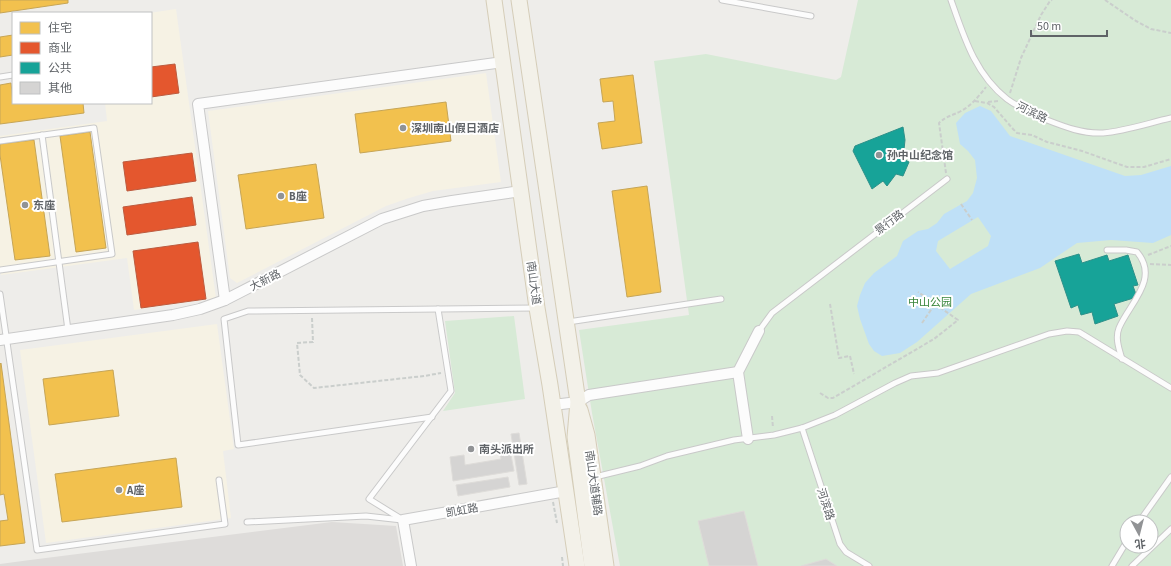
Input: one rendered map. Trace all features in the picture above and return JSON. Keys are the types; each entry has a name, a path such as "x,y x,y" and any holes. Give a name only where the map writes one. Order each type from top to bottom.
{"main road":[{"name":"南山大道","path":"494,0 537,308 553,405 559,492 577,566"},
{"path":"519,0 578,402 575,437 592,566"},
{"name":"南山大道辅路","path":"578,402 587,435 606,566"}],"street":[{"path":"225,300 198,104 503,62"},
{"name":"大新路","path":"3,339 173,315 200,309 225,300 382,219 423,206 521,191"},
{"path":"748,438 738,372 759,332"},
{"path":"553,405 578,402 589,395 738,372"},
{"name":"凯虹路","path":"403,520 559,492"},
{"path":"403,520 411,566"}],"lane":[{"path":"722,0 811,16"},
{"name":"河滨路","path":"951,0 971,52 980,70 990,83 1007,99 1030,112 1074,130 1102,133 1171,118"},
{"path":"0,77 12,75"},
{"path":"0,141 94,128 112,254 0,270"},
{"path":"42,135 68,330"},
{"name":"景行路","path":"759,332 772,313 947,178"},
{"path":"1107,250 1126,250 1137,252 1142,257 1144,263 1144,281 1141,293 1119,329 1117,342 1122,359"},
{"path":"0,294 3,339 37,550 225,524 219,480"},
{"path":"567,322 721,299"},
{"path":"432,417 238,445 224,319 248,311 537,308"},
{"path":"403,520 369,499 451,391 438,309"},
{"path":"593,477 640,466 667,456 734,440 774,435 802,428 835,415 911,376 938,373 1049,334 1067,331 1079,332 1171,388"},
{"name":"河滨路","path":"802,428 840,544 846,552 869,566"},
{"path":"1145,514 1171,477"},
{"path":"247,522 366,516 403,520"},
{"path":"1132,566 1171,529"},
{"path":"1112,566 1119,554"}],"path":[{"path":"987,103 1007,99 1015,81 1021,58 1041,15 1052,0"},
{"path":"1105,0 1136,21 1151,29 1171,33"},
{"path":"947,178 939,123 946,117 962,111 975,101 990,83"},
{"path":"975,101 987,103 994,107 1018,133 1032,135 1046,142 1082,151 1127,167 1144,167 1171,158"},
{"path":"961,204 972,220"},
{"path":"1142,257 1171,246"},
{"path":"1144,263 1171,265"},
{"path":"820,392 828,398 833,398 934,339 958,320 918,292"},
{"path":"830,304 839,358 850,356 854,374"},
{"path":"922,323 935,304"},
{"path":"312,311 313,342 297,343 300,375 314,388 448,372"},
{"path":"772,416 774,435"},
{"path":"557,524 559,492"},
{"path":"562,554 563,566"}],"shaded area":[{"path":"176,9 216,298 134,310 127,258 1,275 0,136 107,121 105,104 152,104 152,13"},
{"path":"486,73 501,182 433,191 386,206 237,283 230,278 208,111"},
{"path":"217,324 234,449 223,451 231,518 46,543 20,350"},
{"path":"332,522 396,526 403,566 0,566 0,564 30,560"}],"green space":[{"name":"中山公园","path":"858,0 1171,0 1171,566 620,566 592,413 579,330 689,315 654,61 706,54 836,80 841,77"},
{"path":"514,316 525,399 443,411 455,393 445,321"}],"water":[{"path":"980,106 991,111 1010,136 1125,176 1141,175 1171,166 1171,235 1153,243 1111,240 1077,243 1040,268 971,294 917,342 900,353 882,356 874,351 869,344 857,306 860,295 865,283 874,273 897,256 903,241 918,231 928,229 937,223 944,214 967,201 973,193 977,178 975,160 960,144 956,123 965,113","holes":["978,217 991,236 988,246 950,269 936,251 938,241"]}],"building: 住宅":[{"path":"0,0 68,0 68,3 0,13"},
{"path":"12,35 12,55 0,57 0,37"},
{"path":"633,75 642,143 602,149 598,123 615,121 613,101 603,102 600,79"},
{"path":"11,83 12,104 83,104 84,113 0,124 0,85"},
{"name":"深圳南山假日酒店","path":"446,102 451,141 360,153 355,114"},
{"path":"90,132 106,248 76,252 60,136"},
{"name":"东座","path":"34,140 50,256 15,260 0,155 0,144"},
{"name":"B座","path":"316,164 324,218 246,229 238,175"},
{"path":"647,186 661,292 627,297 612,191"},
{"path":"1,363 25,543 0,546 0,521 8,520 4,494 0,495"},
{"path":"113,370 119,416 49,425 43,379"},
{"name":"A座","path":"176,458 182,507 62,522 55,474"}],"building: 商业":[{"path":"175,64 179,93 152,97 152,67"},
{"path":"192,153 196,181 127,191 123,162"},
{"path":"192,197 196,225 127,235 123,207"},
{"path":"198,242 206,299 141,308 133,251"}],"building: 公共":[{"name":"孙中山纪念馆","path":"903,127 905,140 903,159 909,162 903,176 896,174 887,186 883,181 872,189 853,151 855,146"},
{"path":"1079,254 1082,263 1107,255 1109,261 1128,255 1138,285 1133,286 1137,297 1114,304 1118,316 1095,324 1092,312 1081,315 1078,305 1071,308 1055,261"}],"building: 其他":[{"path":"519,433 527,484 519,485 511,434"},
{"path":"510,450 514,471 453,481 450,457 464,455 465,465 501,459 500,451"},
{"path":"508,477 510,487 458,496 456,485"},
{"path":"744,511 758,566 709,566 698,521"},
{"path":"826,559 837,566 801,566"}],"place":[{"name":"深圳南山假日酒店","path":"403,128"},
{"name":"孙中山纪念馆","path":"879,155"},
{"name":"B座","path":"281,196"},
{"name":"东座","path":"25,205"},
{"name":"南头派出所","path":"471,449"},
{"name":"A座","path":"119,490"}]}
